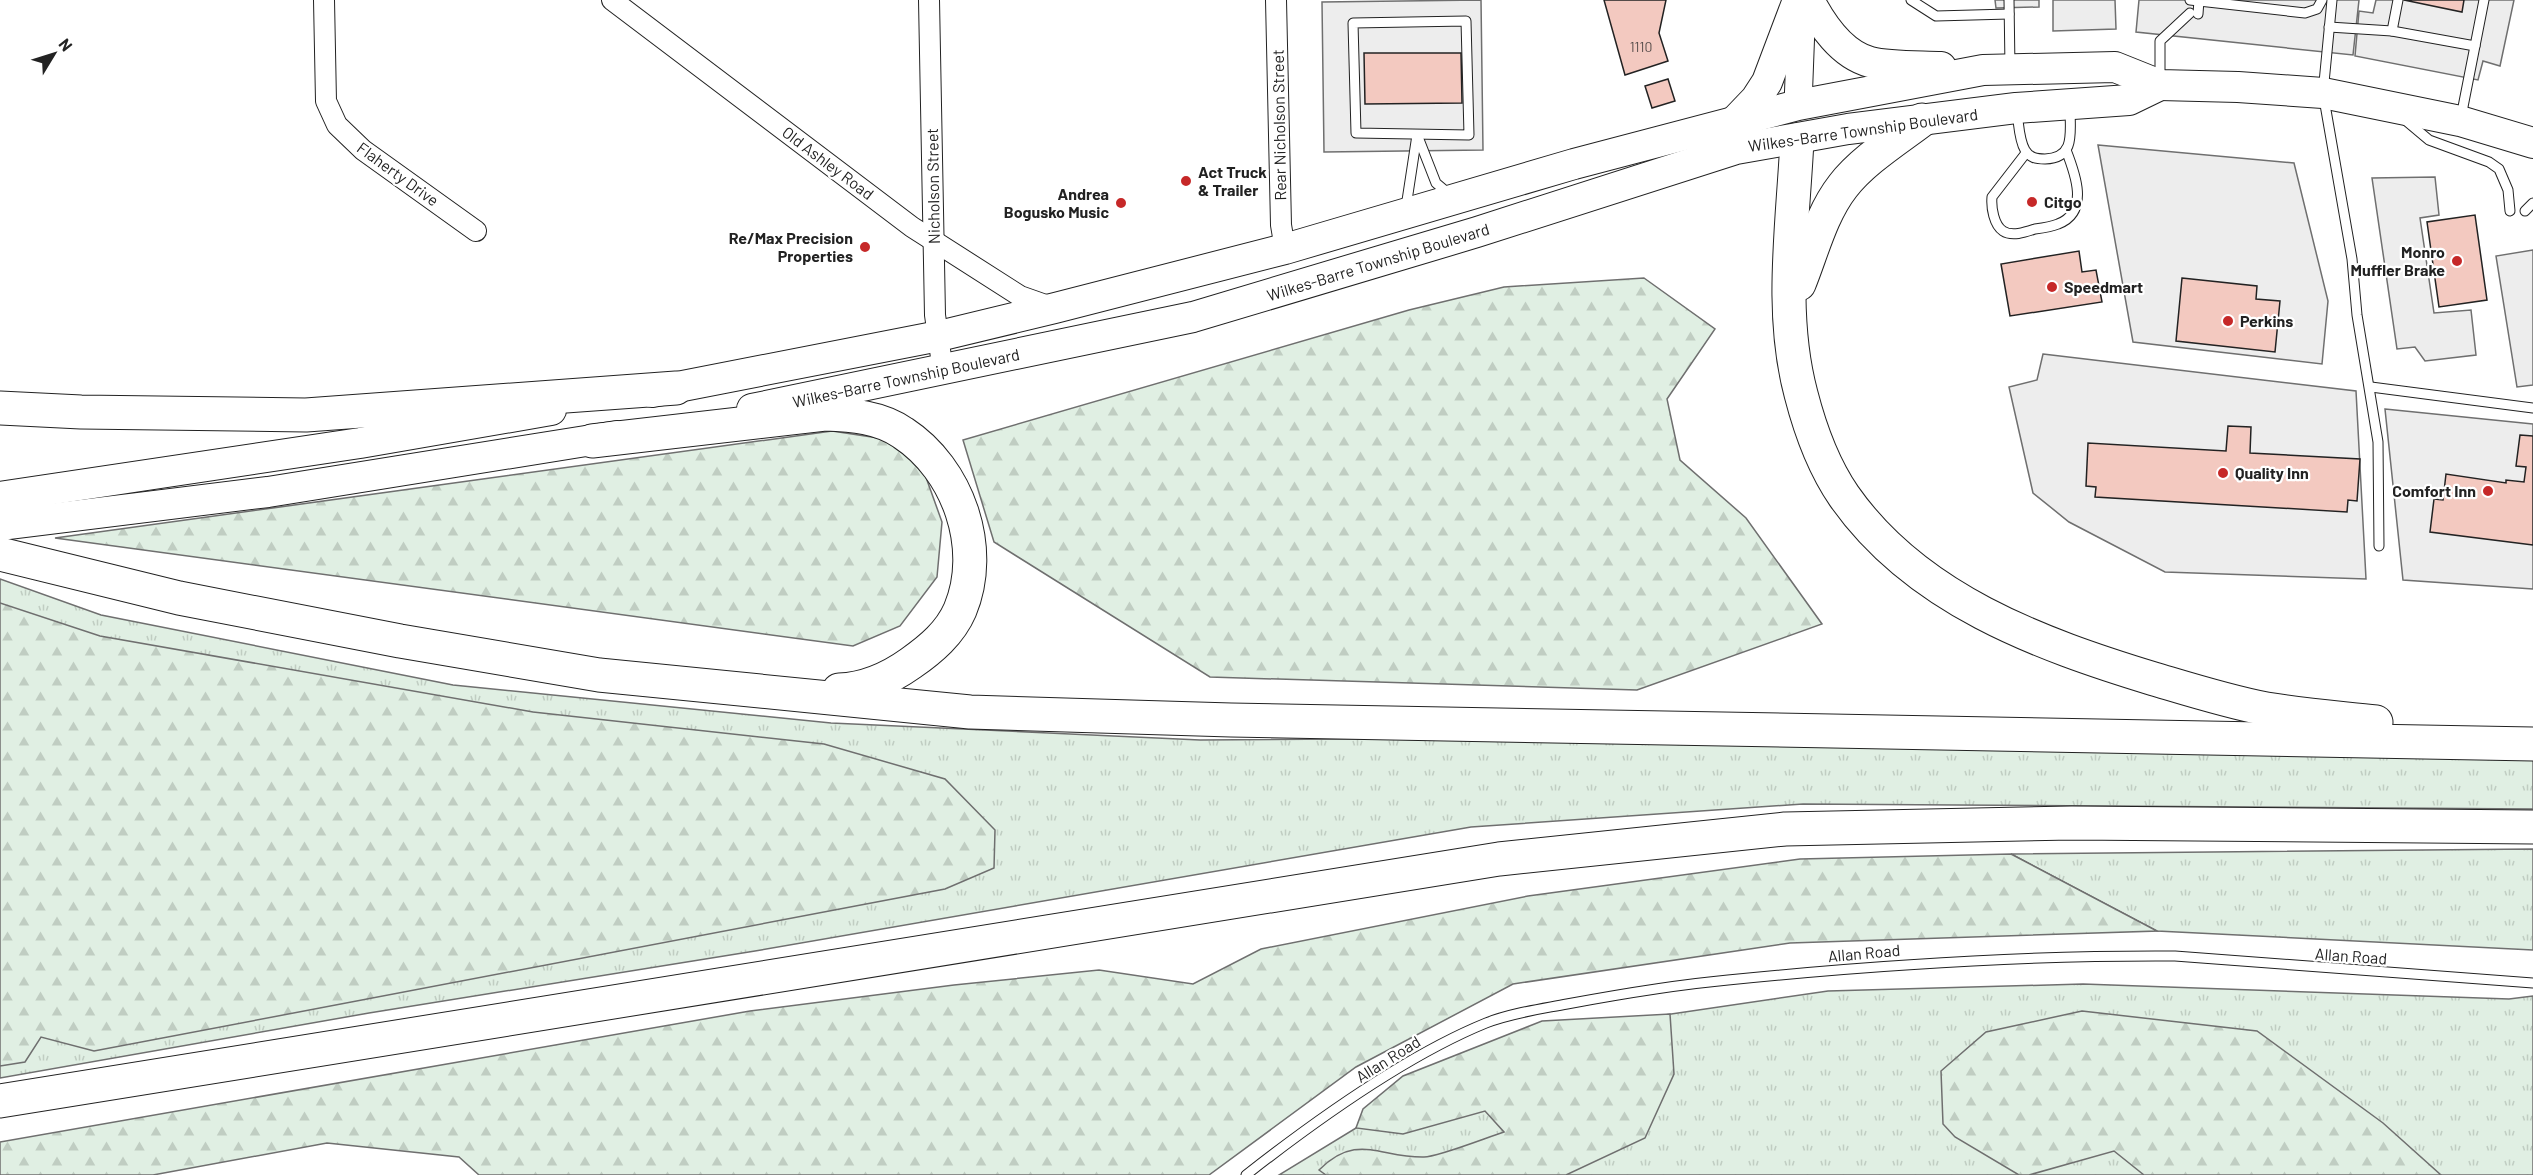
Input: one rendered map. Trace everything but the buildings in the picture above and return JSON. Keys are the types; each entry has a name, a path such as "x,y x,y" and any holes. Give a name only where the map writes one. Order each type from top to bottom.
{"highway":[{"path":"1788,314 1826,213 1843,185 1875,156 1922,120"},
{"path":"1797,140 1788,314 1801,395 1824,460 1844,495 1870,528 1909,566 1940,589 1977,611 2090,660 2265,709 2533,742"},
{"path":"0,408 81,412 306,415 676,388"},
{"path":"592,441 825,414 852,415 879,421 903,432 941,468 963,513 968,539 967,585 960,610 948,630 917,659 895,675 874,683 844,690 761,691"},
{"path":"0,554 179,598 400,641 599,675 970,711 1231,720 2533,742"},
{"path":"0,1101 1475,863 1544,854 1785,829 2072,823 2533,827"}],"main road":[{"path":"1733,123 1756,99 1767,82 1798,0"},
{"path":"1797,140 1802,0"},
{"path":"1809,0 1831,35 1849,52 1870,62 1996,69"},
{"name":"Wilkes-Barre Township Boulevard","path":"0,497 360,443 676,388 939,336 1285,249 1574,164 1798,105 1996,69 2115,67 2160,85 2238,87 2323,93 2460,121 2533,143"},
{"name":"Wilkes-Barre Township Boulevard","path":"0,525 268,492 592,441 943,371 1193,317 1477,232 1736,149 1797,140 1848,129 2016,108 2129,100 2160,85"}],"street":[{"name":"Flaherty Drive","path":"324,0 326,101 337,125 363,150 476,231"},
{"name":"Old Ashley Road","path":"612,0 912,227 1020,296 1055,308"},
{"name":"Nicholson Street","path":"929,0 935,315 943,371"},
{"name":"Rear Nicholson Street","path":"1276,0 1281,225 1285,249"}],"lane":[{"path":"1996,69 2009,14 2009,0"},
{"path":"2160,85 2160,41 2194,14 2196,1 2305,13 2317,9 2322,0"},
{"path":"2332,0 2323,93 2352,259 2357,315 2379,442 2379,546"},
{"path":"2392,30 2398,0"},
{"path":"2460,121 2484,0"},
{"path":"1914,1 1936,16 2009,14"},
{"path":"1466,21 1469,135 1417,135 1356,133 1353,23 1466,21"},
{"path":"2329,27 2392,30 2475,46"},
{"path":"2016,108 2022,144 2026,153 2037,159 2055,159 2062,156 2066,150 2070,135 2070,104"},
{"path":"2388,105 2429,140 2489,162 2499,169 2508,190 2510,211"},
{"path":"1417,135 1436,183 1456,200"},
{"path":"1404,215 1417,135"},
{"path":"2026,153 1992,197 1991,206 1996,222 2002,231 2011,234 2058,224 2075,211 2078,201 2075,171 2066,150"},
{"path":"2526,211 2533,203"},
{"path":"2371,387 2533,408"},
{"name":"Allan Road","path":"1246,1175 1305,1131 1438,1045 1488,1022 1654,987 1923,963 2116,956 2175,956 2492,981 2533,982"}],"green space":[{"path":"1644,278 1715,329 1667,399 1680,460 1746,518 1822,624 1637,690 1210,677 994,542 963,440 1409,310 1504,287"},
{"path":"832,431 885,439 923,469 942,522 937,577 900,626 853,646 55,538"},
{"path":"0,579 101,615 453,685 831,723 1200,740 1626,737 2533,756 2533,809 1803,804 1471,827 755,951 369,1013 0,1078"},
{"path":"0,603 100,636 533,712 824,744 945,779 995,830 994,868 945,889 94,1051 41,1037 25,1062 0,1066"},
{"path":"2533,849 2533,950 2157,931 2011,854"},
{"path":"2011,854 2157,931 1790,943 1513,984 1356,1067 1209,1175 479,1175 459,1157 327,1143 153,1175 0,1175 0,1142 750,1011 954,985 1099,970 1193,984 1261,949 1528,896 1800,859"},
{"path":"2083,984 2509,999 2533,996 2533,1175 1279,1175 1379,1114 1535,1034 1828,991"},
{"path":"2082,1011 2257,1031 2383,1123 2441,1175 2144,1175 2114,1151 2029,1175 2019,1175 1955,1137 1943,1124 1941,1071 1986,1032"},
{"path":"1670,1014 1674,1074 1645,1138 1566,1175 1326,1175 1319,1170 1345,1152 1357,1149 1424,1157 1504,1132 1485,1111 1403,1134 1356,1128 1363,1109 1403,1076 1542,1021"}],"shaded area":[{"path":"1481,0 1483,150 1324,152 1322,2"},
{"path":"1995,0 2039,0 2039,7 1996,8"},
{"path":"2053,0 2115,0 2116,29 2053,31"},
{"path":"2139,0 2359,0 2353,55 2136,32"},
{"path":"2376,0 2514,0 2500,66 2483,61 2478,80 2355,56 2359,11 2373,13"},
{"path":"2098,145 2294,163 2328,301 2322,364 2133,342"},
{"path":"2435,177 2439,215 2420,218 2434,313 2471,310 2476,355 2425,361 2415,347 2397,349 2372,178"},
{"path":"2533,250 2533,385 2517,387 2496,256"},
{"path":"2043,354 2356,391 2366,579 2165,572 2069,522 2033,493 2009,387 2037,380"},
{"path":"2385,409 2533,424 2533,589 2403,580"}],"place":[{"name":"Act Truck & Trailer","path":"1186,181"},
{"name":"Citgo","path":"2032,202"},
{"name":"Andrea Bogusko Music","path":"1121,203"},
{"name":"Re/Max Precision Properties","path":"865,247"},
{"name":"Monro Muffler Brake","path":"2457,261"},
{"name":"Speedmart","path":"2052,287"},
{"name":"Perkins","path":"2228,321"},
{"name":"Quality Inn","path":"2223,473"},
{"name":"Comfort Inn","path":"2488,491"}]}
